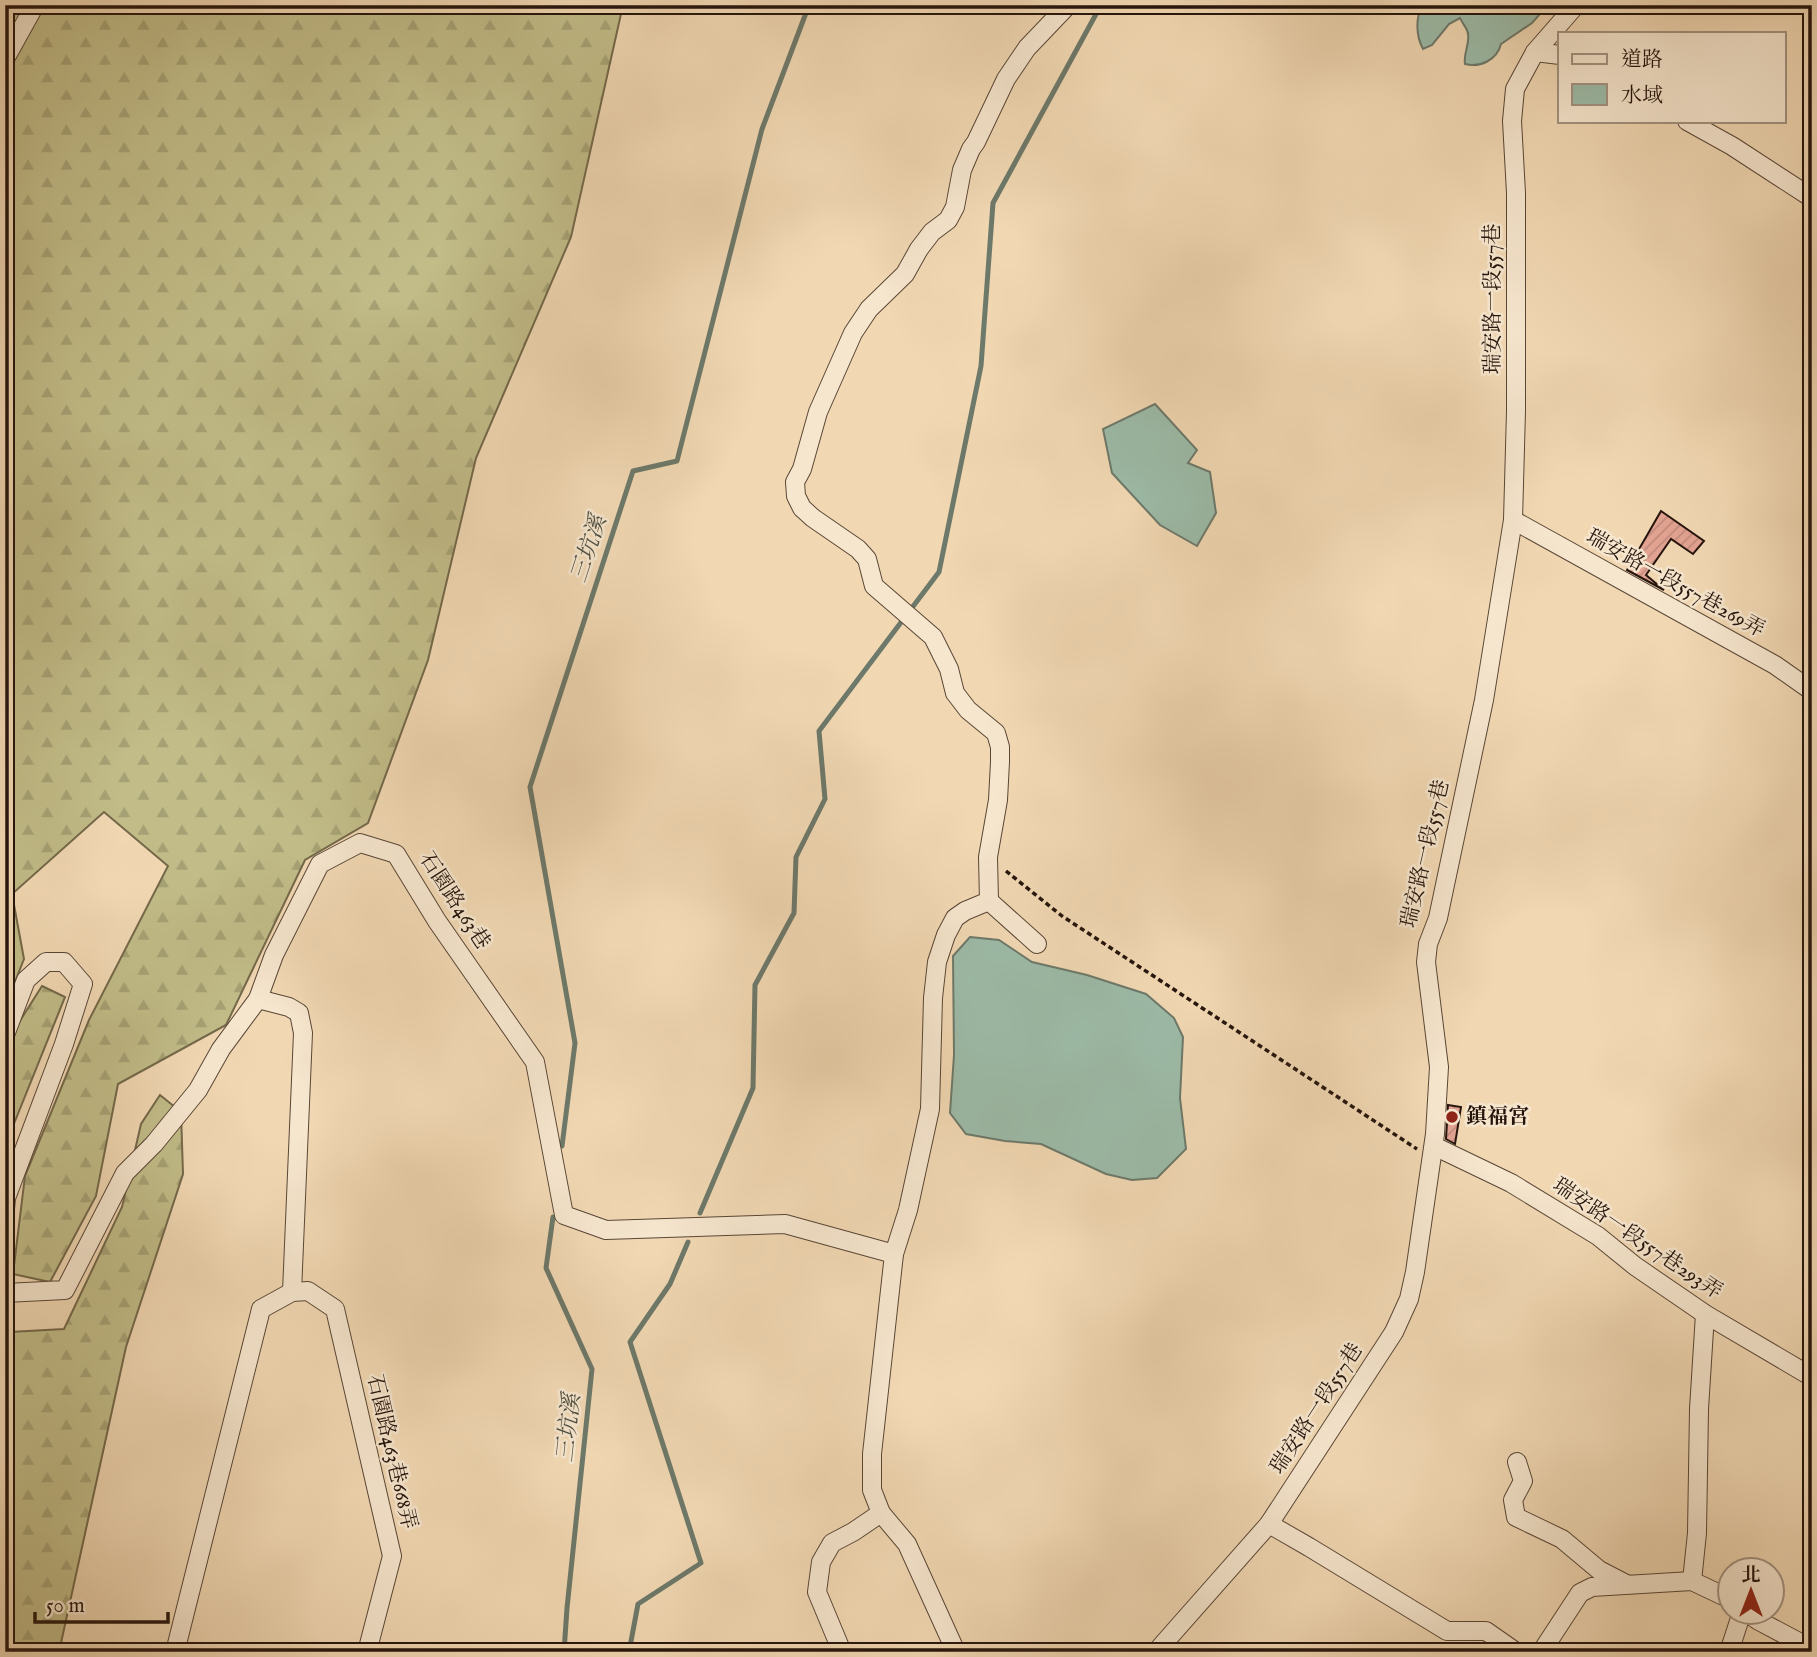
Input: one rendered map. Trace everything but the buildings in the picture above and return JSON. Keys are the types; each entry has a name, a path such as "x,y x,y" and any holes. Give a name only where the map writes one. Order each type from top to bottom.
{"street":[{"path":"5,59 35,5"},
{"path":"1037,944 989,901 988,857 998,800 1000,762 996,733 968,710 956,692 949,669 933,636 874,586 867,559 858,549 802,508 796,496 795,482 802,469 818,412 853,333 869,309 905,274 932,232 948,219 955,207 962,170 1006,79 1027,47 1068,5"},
{"name":"瑞安路一段557巷","path":"1156,1652 1269,1524 1394,1332 1409,1298 1433,1152 1439,1067 1426,962 1428,944 1438,918 1484,699 1513,520 1516,192 1512,121 1515,89 1535,52 1576,5"},
{"path":"1535,52 1558,55"},
{"path":"1689,122 1732,146 1812,198"},
{"name":"瑞安路一段557巷269弄","path":"1513,520 1775,665 1812,691"},
{"name":"石園路463巷","path":"5,1293 65,1290 125,1173 154,1144 198,1090 221,1049 258,999 274,955 320,864 360,843 396,854 437,920 536,1062 564,1215 606,1230 785,1224 894,1254"},
{"path":"956,1652 906,1544 881,1513 872,1490 872,1454 894,1254 908,1210 930,1109 933,998 937,962 955,918 989,901"},
{"path":"5,1035 26,980 46,962 64,962 83,984 64,1044 6,1198 5,1209"},
{"path":"175,1652 261,1309 292,1292 303,1033 299,1013 289,1007 258,999"},
{"name":"瑞安路一段557巷293弄","path":"1433,1152 1511,1183 1598,1236 1635,1266 1705,1314 1812,1377"},
{"name":"石園路463巷668弄","path":"292,1292 309,1291 335,1309 392,1556 367,1652"},
{"path":"1692,1581 1697,1533 1699,1409 1705,1314"},
{"path":"1517,1462 1523,1481 1513,1500 1516,1517 1562,1539 1598,1570 1626,1584"},
{"path":"842,1652 817,1592 821,1562 832,1543 881,1513"},
{"path":"1269,1524 1447,1631 1486,1631 1516,1652"},
{"path":"1539,1652 1580,1593 1592,1587 1692,1581 1716,1592"},
{"path":"1730,1652 1739,1626"},
{"path":"1767,1626 1812,1649"}],"path":[{"path":"988,857 1062,916 1433,1152"}],"green space":[{"path":"5,5 623,5 571,237 476,458 428,660 368,823 305,860 226,1025 118,1084 96,1196 50,1282 13,1274 25,1176 89,1020 168,866 104,812 12,894 24,959 5,1007"},
{"path":"42,986 65,997 5,1146 5,1056 16,1027"},
{"path":"160,1095 181,1112 183,1174 126,1347 59,1652 5,1652 5,1321 10,1332 64,1329 122,1207 141,1124"}],"water":[{"path":"1423,5 1547,6 1532,23 1501,44 1492,58 1482,64 1471,65 1465,64 1468,34 1460,18 1449,24 1432,45 1423,49 1417,27"},
{"path":"1155,404 1197,450 1188,463 1210,472 1216,513 1197,546 1160,525 1112,473 1103,429"},
{"path":"970,937 999,940 1032,962 1087,975 1146,994 1174,1018 1183,1037 1180,1098 1186,1149 1157,1178 1132,1180 1106,1174 1041,1144 966,1134 950,1113 954,1055 953,956"}],"waterway":[{"name":"三坑溪","path":"562,1146 575,1043 530,787 633,471 677,461 762,129 809,5"},
{"path":"700,1213 753,1088 755,985 794,913 796,857 825,799 819,731 939,572 981,366 993,203 1101,5"},
{"name":"三坑溪","path":"553,1217 546,1268 592,1369 564,1652"},
{"path":"629,1652 638,1604 701,1563 630,1342 670,1284 688,1242"}],"place":[{"name":"鎮福宮","path":"1452,1117"}]}
